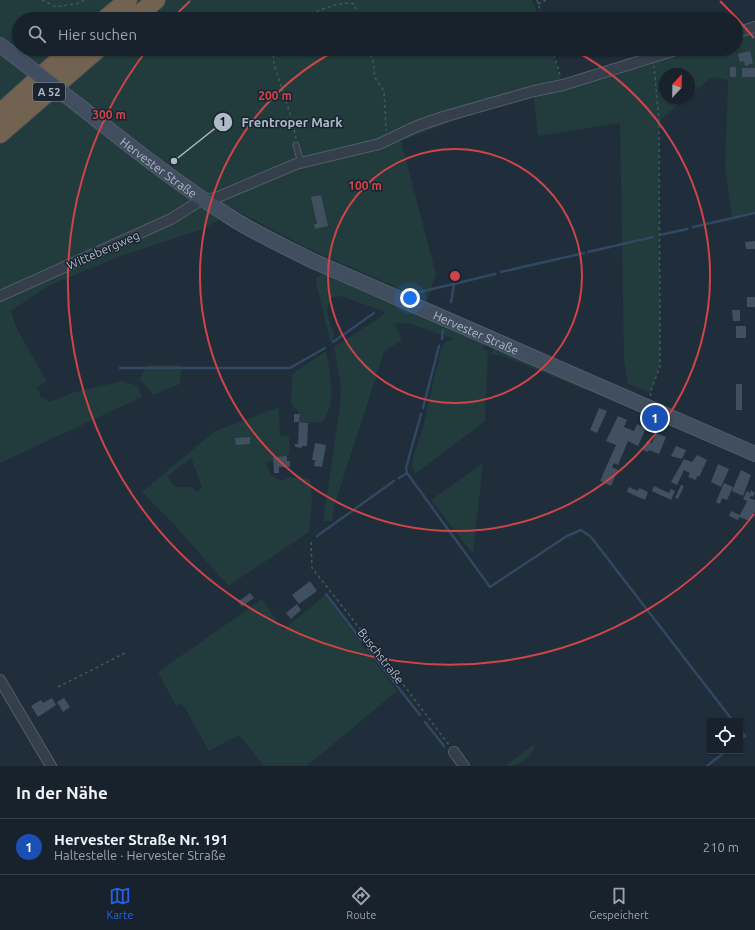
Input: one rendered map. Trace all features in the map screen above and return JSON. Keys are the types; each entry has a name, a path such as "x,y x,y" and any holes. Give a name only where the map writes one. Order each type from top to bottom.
{"highway":[{"path":"113,12 128,0"},
{"path":"141,12 156,0"},
{"name":"A 52","path":"0,113 63,56"},
{"name":"A 52","path":"0,134 90,56"}],"main road":[{"name":"Hervester Straße","path":"0,45 12,54"},
{"name":"Hervester Straße","path":"14,56 204,200 257,233 313,261 755,454"}],"street":[{"path":"743,31 755,27"},
{"name":"Hervester Straße","path":"204,200 218,198 301,163 389,140 417,126 443,117 534,91 563,85 654,56"},
{"name":"Wittebergweg","path":"0,296 171,219 204,200"},
{"path":"0,680 51,766"},
{"path":"454,752 464,766"}],"lane":[{"path":"296,145 301,163"}],"path":[{"path":"42,0 56,7 80,3 84,0"},
{"path":"537,0 540,12"},
{"path":"538,4 546,0"},
{"path":"313,12 336,4 350,2 354,4 357,12"},
{"path":"273,56 274,64 293,123 296,145"},
{"path":"371,56 376,78 384,91 386,130 389,140"},
{"path":"554,56 563,85"},
{"path":"651,397 650,393 660,366 659,121 654,56"},
{"path":"644,394 655,398"},
{"name":"Buschstraße","path":"311,542 312,568 401,681 454,752"},
{"path":"58,687 124,653"}],"green space":[{"path":"0,0 532,0 536,12 12,12 12,56 553,56 563,85 656,56 743,56 743,31 755,27 755,213 732,218 725,167 728,80 712,77 695,91 695,68 659,68 659,104 679,104 659,121 660,366 650,393 628,384 624,361 620,123 538,136 533,91 401,141 436,274 427,301 305,247 237,211 202,229 118,257 48,286 11,311 16,327 47,382 37,387 41,397 50,402 75,392 122,381 138,386 142,397 0,463"},
{"path":"322,274 386,302 394,301 485,342 483,350 488,350 485,421 415,474 412,466 413,457 423,427 441,348 445,342 454,339 411,324 395,323 402,340 384,352 334,507 332,521 323,521 340,406 341,387 334,347 386,312 340,296 330,298 327,312 334,334 333,341 330,341 316,280 318,276"},
{"path":"493,349 500,349 587,388 586,390 500,355 491,355"},
{"path":"326,351 331,379 330,408 321,423 299,422 300,414 291,404 292,374"},
{"path":"147,365 182,365 180,384 154,395 139,379"},
{"path":"279,407 280,436 289,436 290,453 287,456 274,457 274,460 265,463 272,476 282,481 289,477 310,479 312,500 309,532 228,586 169,519 142,492 215,431","holes":["191,458 202,487 197,492 191,487 174,487 168,476"]},
{"path":"483,463 473,554 431,500"},
{"path":"325,595 397,691 307,766 264,766 239,735 209,751 182,703 176,706 158,672 262,599 283,630"},
{"path":"533,745 535,747 526,759 515,765 505,766"}],"building":[{"path":"750,51 753,63 745,66 744,61 740,62 738,56 743,56 743,53"},
{"path":"730,67 736,67 736,77 730,77"},
{"path":"742,68 755,68 755,77 742,77"},
{"path":"321,195 328,226 315,229 314,224 317,224 311,197"},
{"path":"755,241 755,249 746,249 745,242"},
{"path":"747,297 755,297 755,307 747,307"},
{"path":"732,310 740,310 740,321 733,321"},
{"path":"736,326 746,326 746,338 736,338"},
{"path":"736,384 742,384 742,410 736,410"},
{"path":"599,408 607,411 597,433 590,430"},
{"path":"294,414 300,414 299,422 294,422"},
{"path":"618,416 627,420 624,427 634,431 637,424 646,428 638,446 628,441 618,465 614,463 612,467 618,470 611,486 600,481 616,445 606,441"},
{"path":"299,422 308,423 307,446 302,446 302,448 295,447 295,444 298,444"},
{"path":"656,433 666,437 659,454 649,450 648,452 643,450 647,441 652,443"},
{"path":"250,437 250,444 236,445 235,438"},
{"path":"315,443 326,445 322,467 314,466 315,460 312,460"},
{"path":"676,446 686,450 682,459 671,456"},
{"path":"697,455 707,460 699,477 697,476 696,480 688,477 690,473 684,470 677,485 671,482 684,459 692,462"},
{"path":"287,456 287,461 290,461 290,467 279,467 279,473 274,473 273,457"},
{"path":"718,464 729,469 721,487 711,482"},
{"path":"741,470 751,475 743,496 732,491"},
{"path":"724,483 733,487 727,500 722,498 720,504 716,502"},
{"path":"681,485 684,486 678,499 675,498"},
{"path":"654,486 669,493 671,489 675,491 671,500 652,491"},
{"path":"629,487 638,491 639,488 648,492 645,500 627,492"},
{"path":"751,490 755,493 753,497 751,496 749,498 755,500 755,512 750,521 739,517 738,520 729,516 731,511 740,515 747,501 743,499 747,491 750,493"},
{"path":"310,581 317,591 299,604 292,595"},
{"path":"250,593 254,598 242,606 238,602"},
{"path":"297,604 301,610 291,619 286,613"},
{"path":"52,698 56,705 38,717 31,706 41,700 43,703"},
{"path":"64,698 70,707 63,712 57,702"}],"waterway":[{"path":"693,227 755,213"},
{"path":"660,235 687,229"},
{"path":"588,252 653,237"},
{"path":"501,272 584,253"},
{"path":"420,292 495,274"},
{"path":"451,302 454,284"},
{"path":"333,342 374,313"},
{"path":"442,339 443,330"},
{"path":"423,408 439,346"},
{"path":"120,368 290,368 325,348"},
{"path":"421,414 406,468 407,473 490,587 567,536 581,530 591,537 731,718"},
{"path":"399,478 407,473"},
{"path":"317,536 394,481"},
{"path":"326,594 362,641"},
{"path":"368,649 420,715"},
{"path":"425,722 444,746"},
{"path":"743,734 745,736 743,738"},
{"path":"707,766 722,754"}],"place":[{"name":"Frentroper Mark","path":"174,161"},
{"name":"Hervester Straße Nr. 191","path":"655,418"}]}
